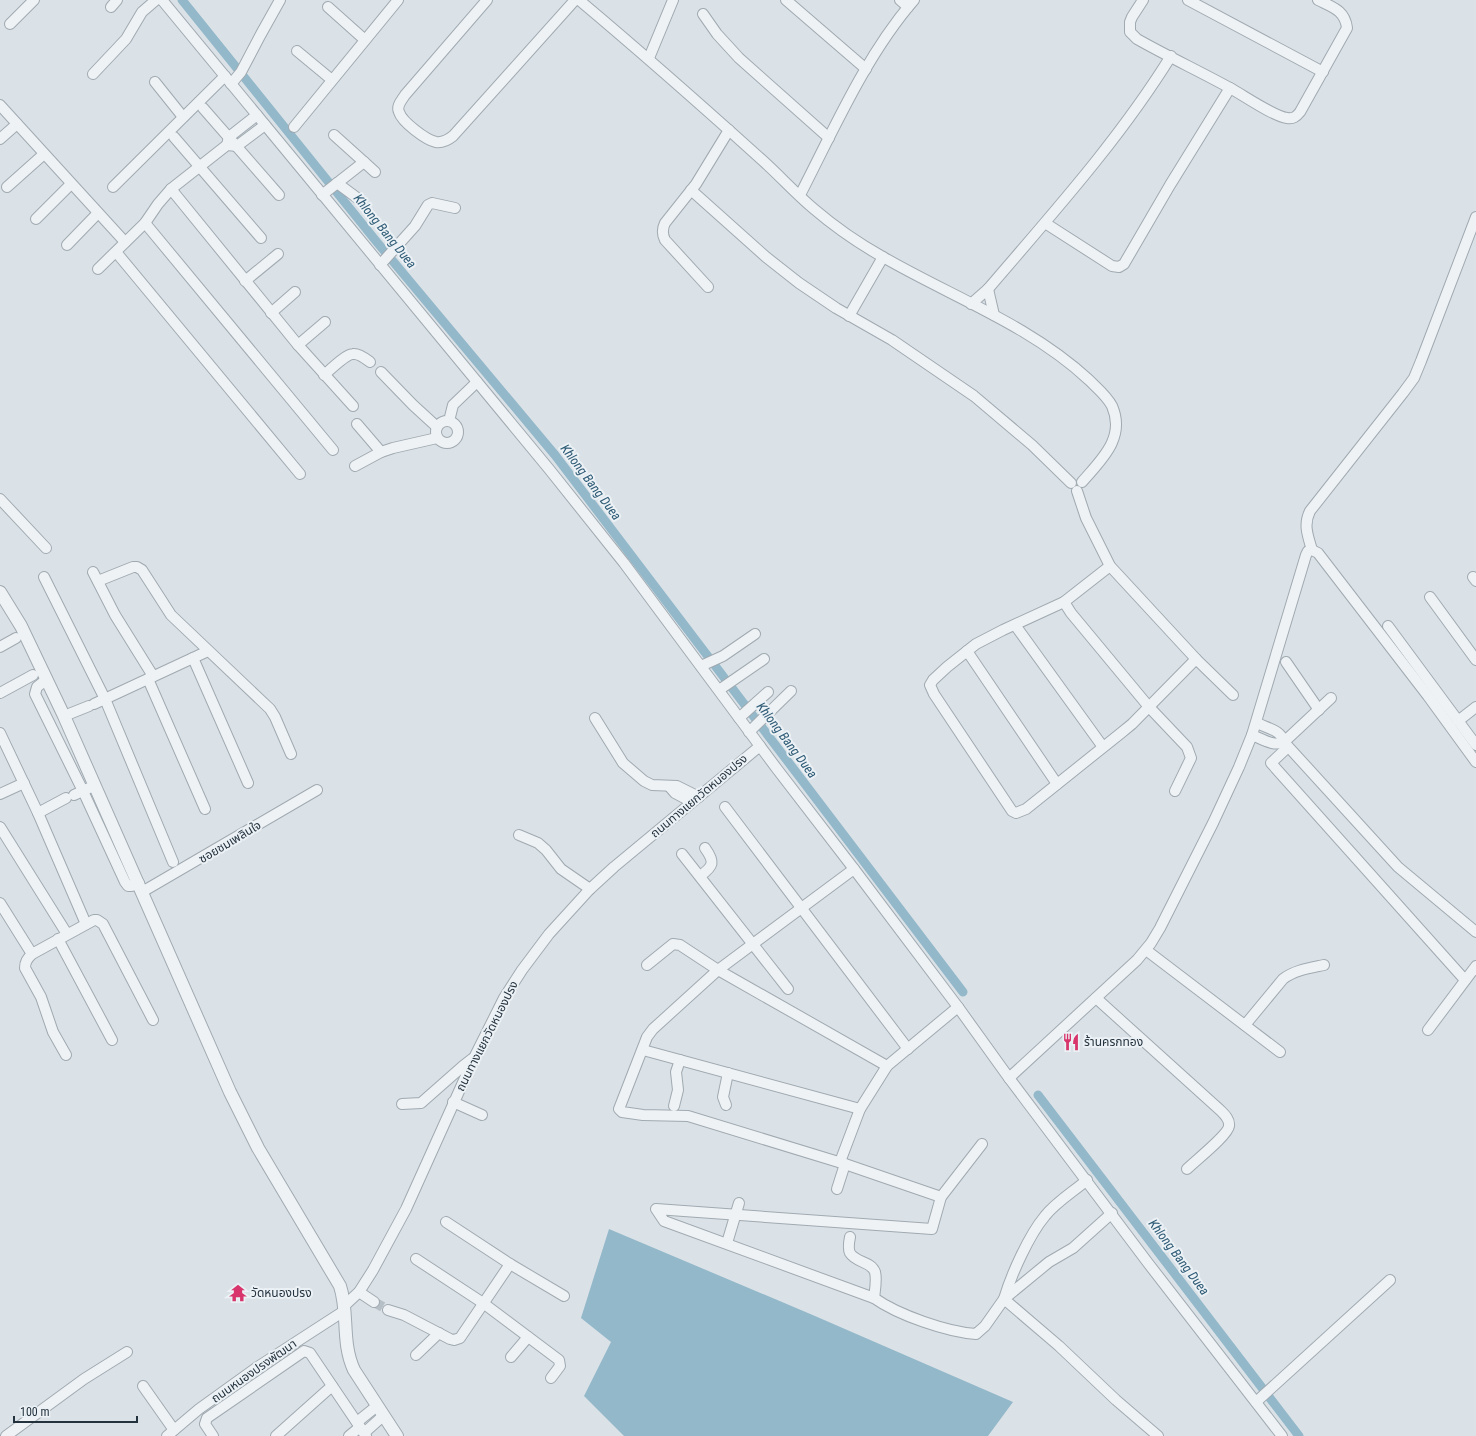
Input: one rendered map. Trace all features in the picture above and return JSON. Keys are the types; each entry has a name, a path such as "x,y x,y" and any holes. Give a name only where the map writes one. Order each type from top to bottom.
{"street":[{"path":"10,24 34,0"},
{"path":"93,74 126,39 142,12 156,0"},
{"path":"162,0 233,78 265,125 330,189 385,259 477,382 724,686 754,727 760,746 1112,1213 1259,1399 1282,1436"},
{"path":"113,187 183,117 233,78 280,0"},
{"path":"294,127 398,0"},
{"path":"487,0 405,95 399,105 398,111 404,121 422,135 435,142 445,141 453,136 575,0"},
{"path":"579,0 649,58 830,223 883,257 994,315 1054,352 1079,370 1112,405 1116,417 1117,429 1114,440 1106,453 1082,482 1083,486 1081,490 1077,492"},
{"path":"649,58 673,0"},
{"path":"786,0 866,69"},
{"path":"800,195 866,69 911,3 900,0"},
{"path":"1143,0 1130,22 1130,32 1137,39 1282,117 1293,118 1300,112 1347,28 1344,16 1338,10 1318,0"},
{"path":"1188,0 1323,72"},
{"path":"328,7 365,40"},
{"path":"704,14 717,34 739,58 829,138"},
{"path":"297,52 332,80"},
{"path":"971,304 988,289 1045,223 1131,115 1171,56"},
{"path":"155,82 183,117"},
{"path":"1045,223 1112,266 1118,267 1124,264 1170,185 1230,88"},
{"path":"0,105 125,242"},
{"path":"203,108 231,143 279,195"},
{"path":"231,143 257,115"},
{"path":"0,139 17,124"},
{"path":"98,269 144,223 171,189 231,143 265,125"},
{"path":"708,287 669,245 662,235 662,229 691,190 729,130"},
{"path":"334,135 375,172"},
{"path":"174,137 261,238"},
{"path":"7,187 44,154"},
{"path":"330,189 364,162"},
{"path":"36,219 71,184"},
{"path":"171,189 271,313 324,375 353,406"},
{"path":"330,189 360,200"},
{"path":"691,190 766,257 799,283 850,316 892,340 974,396 1021,435 1071,482"},
{"path":"385,259 416,226 428,205 432,203 455,208"},
{"path":"68,245 98,213"},
{"path":"1476,217 1414,378 1310,511 1306,525 1312,550 1318,553 1323,559 1428,696 1476,762"},
{"path":"144,223 333,450"},
{"path":"116,252 300,474"},
{"path":"245,281 278,254"},
{"path":"850,316 883,257"},
{"path":"988,289 994,315"},
{"path":"271,313 295,292"},
{"path":"298,345 325,322"},
{"path":"324,375 348,355 353,353 358,354 370,362"},
{"path":"381,372 437,427"},
{"path":"449,421 453,405 477,382"},
{"path":"449,421 456,425 458,428 456,439 450,443 443,443 437,438 437,427 442,422 449,421"},
{"path":"357,424 381,452"},
{"path":"355,466 381,452 437,438"},
{"path":"1071,482 1074,479 1078,479 1082,482"},
{"path":"1071,482 1070,487 1077,492 1086,518 1110,566 1196,659 1233,695"},
{"path":"0,499 46,548"},
{"path":"1009,1078 1146,950 1160,928 1213,823 1239,767 1257,723 1306,555 1308,551 1312,550"},
{"path":"1110,566 1064,602 976,644 933,680 930,685 934,694 1012,811 1016,813 1020,812 1132,724 1196,659"},
{"path":"205,809 150,677 115,615 96,576 137,567 149,579 171,615 270,709 291,754"},
{"path":"44,577 105,699 173,862"},
{"path":"0,592 21,626 47,679 68,715 94,785 230,1092 258,1148 340,1286 344,1300 346,1344 349,1360 397,1436"},
{"path":"1430,597 1476,660"},
{"path":"1064,602 1071,613 1148,707 1187,747 1190,752 1191,758 1175,791"},
{"path":"1015,625 1103,747"},
{"path":"1388,626 1476,745"},
{"path":"706,663 724,656 755,634"},
{"path":"0,647 16,638"},
{"path":"68,715 208,651"},
{"path":"967,651 1057,784"},
{"path":"193,658 248,783"},
{"path":"724,686 764,659"},
{"path":"1286,662 1318,710"},
{"path":"0,693 33,675"},
{"path":"47,679 37,688 35,694 74,795 125,882 128,886 140,887"},
{"path":"754,727 792,691"},
{"path":"744,714 768,692"},
{"path":"1331,698 1318,710 1271,763 1465,980"},
{"path":"1458,720 1476,707"},
{"path":"595,718 623,763 644,782 652,785 669,786 675,793 696,799"},
{"path":"1257,723 1278,732 1282,736 1286,745 1398,868 1475,933"},
{"path":"0,733 38,813 86,924"},
{"path":"1252,734 1273,744 1286,745"},
{"name":"ถนนทางแยกวัดหนองปรง","path":"344,1308 361,1294 406,1209 456,1104 474,1058 504,998 522,970 549,934 590,889 614,867 760,746"},
{"path":"0,794 24,783"},
{"path":"38,813 94,785"},
{"name":"ซอยชมเพลินใจ","path":"140,887 317,790"},
{"path":"725,807 908,1049"},
{"path":"0,827 62,937 112,1040"},
{"path":"519,835 538,843 546,850 561,869 590,889"},
{"path":"700,876 709,869 712,862 704,848"},
{"path":"682,854 788,989"},
{"path":"854,869 718,970 653,1029 647,1037 619,1109 622,1112 658,1116 688,1116 843,1163 940,1197"},
{"path":"0,904 32,954"},
{"path":"66,1054 53,1032 41,997 26,968 25,963 27,958 32,954 86,924 97,920 103,924 153,1020"},
{"path":"647,965 673,944 680,945 718,970 887,1066"},
{"path":"1146,950 1280,1052"},
{"path":"1245,1025 1288,975 1294,972 1324,965"},
{"path":"1428,1030 1476,966"},
{"path":"1096,998 1220,1110 1229,1121 1229,1125 1224,1135 1187,1169"},
{"path":"837,1189 843,1163 860,1109 887,1066 958,1007"},
{"path":"643,1050 860,1109"},
{"path":"402,1104 421,1102 474,1058"},
{"path":"674,1106 678,1090 676,1072 680,1060"},
{"path":"726,1105 723,1097 728,1073"},
{"path":"456,1104 482,1115"},
{"path":"982,1144 940,1197 932,1229 656,1209 664,1220 874,1298 884,1305 923,1322 976,1334 985,1326 1004,1299 1049,1262 1073,1248 1112,1213"},
{"path":"1004,1299 1009,1283 1036,1228 1051,1210 1087,1180"},
{"path":"726,1243 740,1203"},
{"path":"446,1222 510,1264 564,1296"},
{"path":"850,1237 850,1253 855,1258 872,1267 875,1271 874,1298"},
{"path":"416,1259 483,1303 560,1362 560,1366 551,1378"},
{"path":"388,1310 404,1315 454,1340 460,1338 510,1264"},
{"path":"1259,1399 1390,1280"},
{"path":"361,1294 374,1302"},
{"path":"1004,1299 1048,1336 1116,1400 1158,1436"},
{"name":"ถนนหนองปรงพัฒนา","path":"170,1433 256,1368 344,1308"},
{"path":"416,1355 439,1333"},
{"path":"511,1357 528,1337"},
{"path":"213,1436 206,1424 207,1418 304,1351 310,1353 361,1429"},
{"path":"6,1436 84,1379 127,1352"},
{"path":"144,1386 170,1433"},
{"path":"276,1436 332,1386"},
{"path":"349,1436 361,1429 380,1411"}],"water":[{"path":"609,1229 1013,1402 988,1436 624,1436 584,1396 611,1342 581,1318"}],"waterway":[{"name":"Khlong Bang Duea","path":"182,0 376,241 555,455 963,992"},
{"name":"Khlong Bang Duea","path":"1038,1095 1299,1436"}],"tunnel":[{"path":"374,1302 388,1310"}],"place":[{"name":"ร้านครกทอง","path":"1071,1042"},
{"name":"วัดหนองปรง","path":"238,1293"}]}
